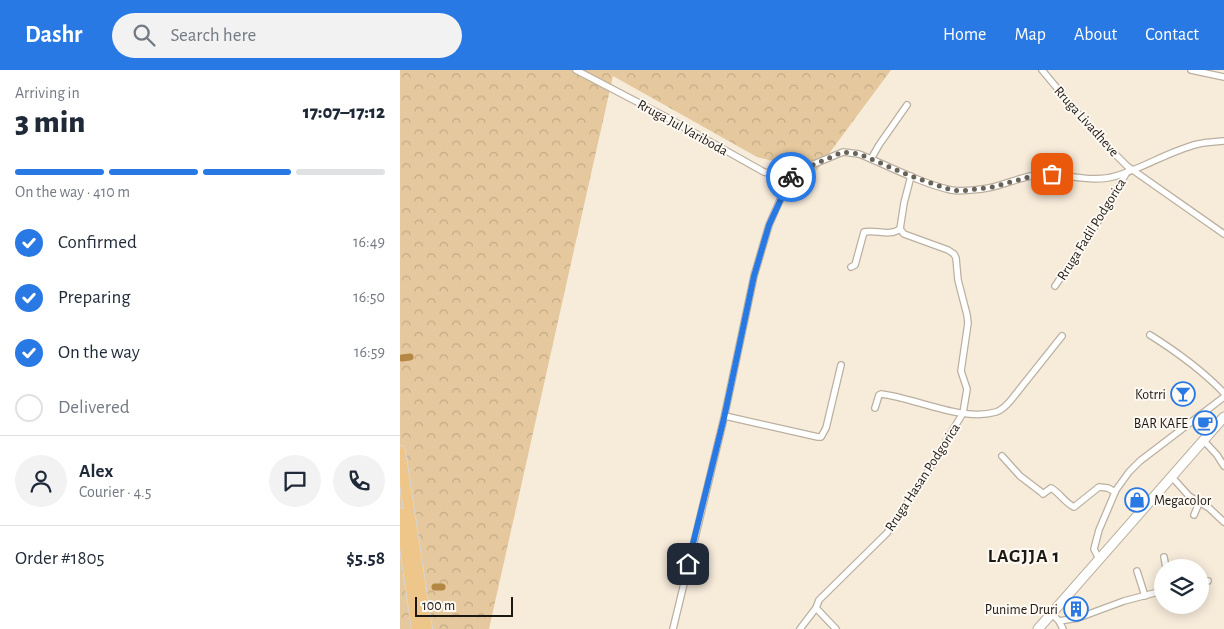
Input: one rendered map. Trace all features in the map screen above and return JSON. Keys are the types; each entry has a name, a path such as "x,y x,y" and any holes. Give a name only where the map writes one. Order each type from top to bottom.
{"highway":[{"path":"400,452 427,629"},
{"path":"400,513 416,629"}],"main road":[{"path":"1038,629 1224,417"}],"street":[{"name":"Rruga Jul Variboda","path":"576,70 666,117 764,172 785,176 791,174"},
{"name":"Rruga Livadheve","path":"1042,70 1096,135 1130,171 1224,234"},
{"path":"1191,70 1224,77"},
{"path":"871,159 878,145 906,105"},
{"path":"673,629 724,416 754,276 769,225 791,174 843,152 859,154 911,176 951,190 961,191 993,187 1036,175 1052,174 1096,179 1108,178 1186,148 1207,142 1224,141"},
{"name":"Rruga Fadil Podgorica","path":"1055,286 1087,240 1130,171"},
{"path":"851,267 855,265 864,232 869,230 890,234 900,229 905,195 911,176"},
{"name":"Rruga Hasan Podgorica","path":"800,629 816,608 819,600 887,533 964,412 967,389 961,371 968,323 958,280 956,258 948,250 904,234 900,229"},
{"path":"964,412 988,413 997,412 1004,408 1062,336"},
{"path":"1150,336 1176,351 1196,366 1224,393"},
{"path":"724,416 821,437 826,428 841,365"},
{"name":"Rruga Hasan Podgorica","path":"875,408 881,394 964,412"},
{"path":"1100,559 1094,549 1099,530 1115,492 1122,481 1140,462 1224,397"},
{"path":"1204,441 1224,466"},
{"path":"1002,456 1020,476 1043,494 1051,488 1059,493 1070,506 1074,507 1099,486 1115,492"},
{"path":"1171,476 1183,490 1199,503 1209,508 1224,522"},
{"path":"1194,515 1199,503"},
{"path":"1137,572 1144,596"},
{"path":"1059,620 1078,618 1124,601 1154,593"},
{"path":"816,608 836,629"},
{"path":"1052,614 1059,620 1063,629"}],"green space":[{"path":"400,70 891,70 816,171 757,157 613,76 489,629 400,629"}],"waterway":[{"path":"402,358 410,357"},
{"path":"435,587 442,587"}],"way so far":[{"path":"791,177 791,174 843,152 850,151 951,190 983,189 1021,178 1052,174"}],"place":[{"name":"Kotrri","path":"1183,394"},
{"name":"BAR KAFE","path":"1205,423"},
{"name":"Megacolor","path":"1137,500"},
{"name":"Punime Druri","path":"1076,609"}],"district":[{"name":"LAGJJA 1","path":"1024,555"}],"route":[{"path":"688,564 724,418 754,276 769,225 791,177"}]}
